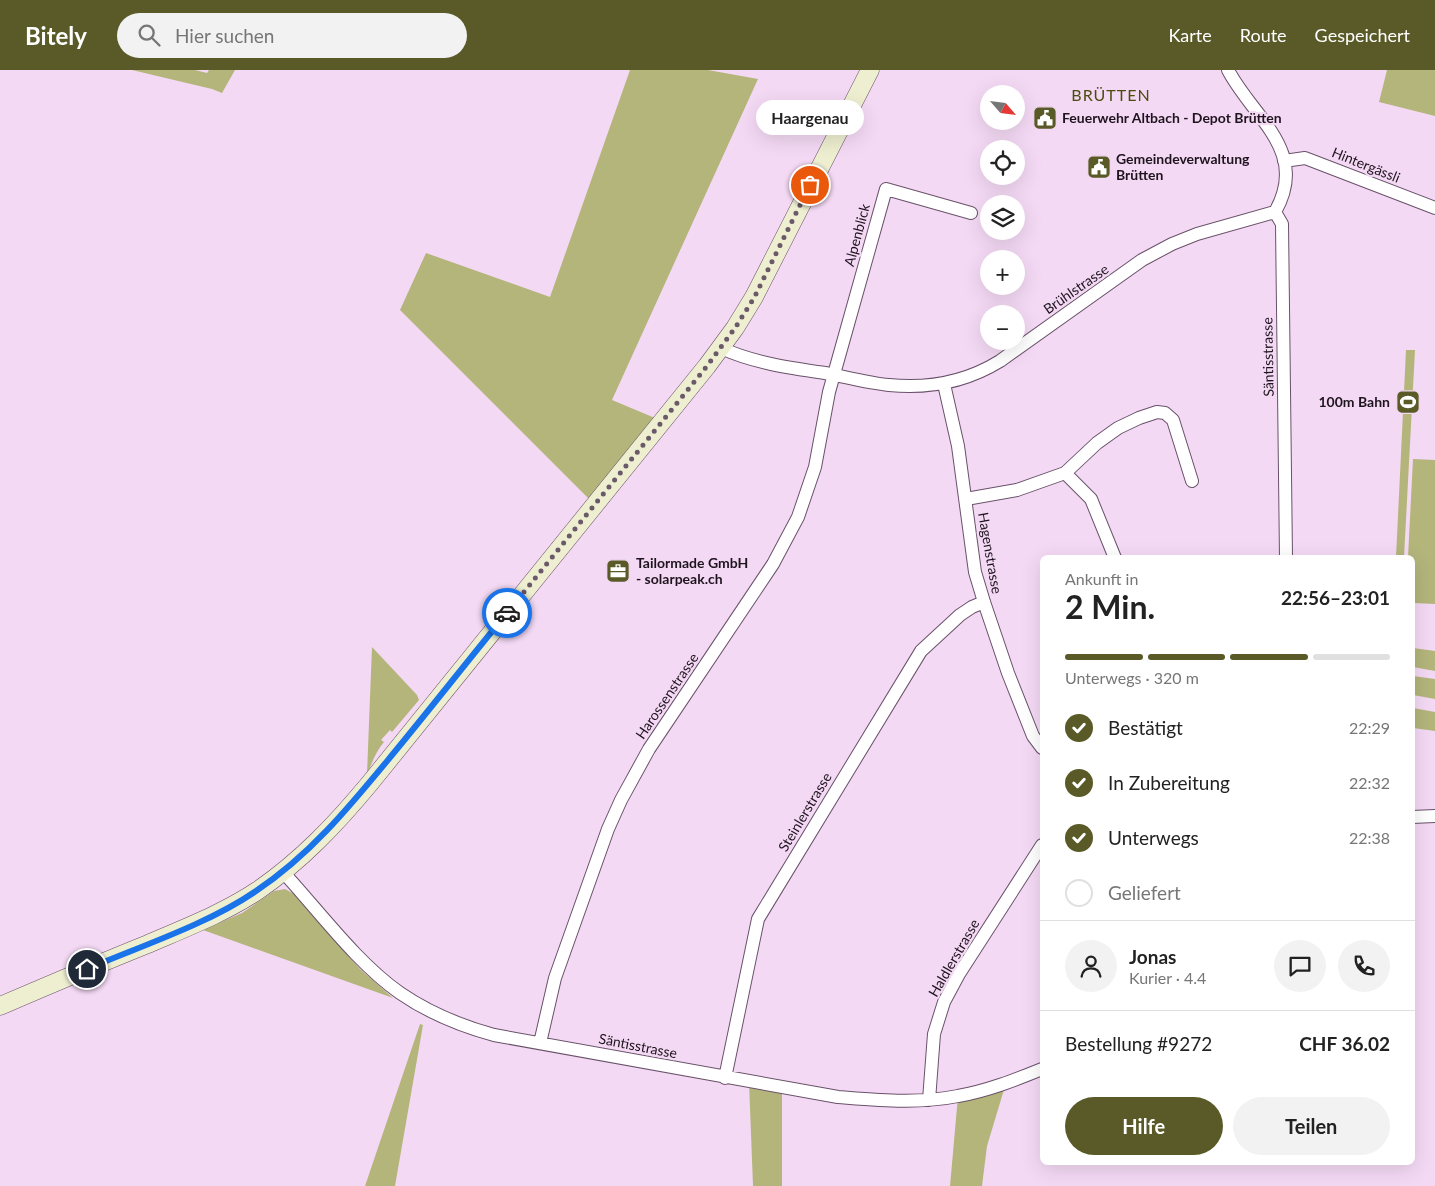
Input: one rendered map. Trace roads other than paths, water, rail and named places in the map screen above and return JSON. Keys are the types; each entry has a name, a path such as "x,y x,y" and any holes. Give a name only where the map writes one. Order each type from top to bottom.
{"street":[{"path":"0,1006 192,925 238,903 283,872 321,837 356,799 721,348 754,298 870,70"},
{"path":"1228,70 1246,98 1272,131 1279,144 1284,161 1286,179 1285,192 1275,212"},
{"name":"Hintergässli","path":"1284,161 1305,158 1318,162 1435,208"},
{"name":"Alpenblick","path":"834,375 886,189 971,213"},
{"name":"Brühlstrasse","path":"721,348 763,362 888,385 921,386 944,384 988,369 1142,260 1172,244 1197,234 1275,212"},
{"name":"Säntisstrasse","path":"1275,212 1282,224 1286,555"},
{"name":"Harossenstrasse","path":"540,1043 559,966 608,828 649,749 773,564 798,517 815,467 827,401 834,375"},
{"name":"Hagenstrasse","path":"944,384 958,446 975,572 1008,673 1033,736 1040,745"},
{"path":"966,499 1017,490 1065,473 1097,443 1118,428 1157,412 1165,414 1173,420 1192,481"},
{"path":"1065,473 1092,499 1114,555"},
{"name":"Steinlerstrasse","path":"725,1078 758,919 921,650 960,615 984,602"},
{"path":"1415,817 1435,816"},
{"name":"Haldlerstrasse","path":"929,1100 934,1034 944,1002 969,959 1040,848"},
{"name":"Säntisstrasse","path":"283,872 363,961 400,993 426,1009 460,1025 494,1035 725,1078 838,1097 886,1101 929,1100 958,1096 1006,1083 1040,1070"}],"place":[{"name":"Feuerwehr Altbach - Depot Brütten","path":"1045,118"},
{"name":"Gemeindeverwaltung Brütten","path":"1099,167"},
{"name":"Haargenau","path":"810,185"},
{"name":"100m Bahn","path":"1408,402"},
{"name":"Tailormade GmbH - solarpeak.ch","path":"618,571"}],"district":[{"name":"BRÜTTEN","path":"1111,95"}]}
